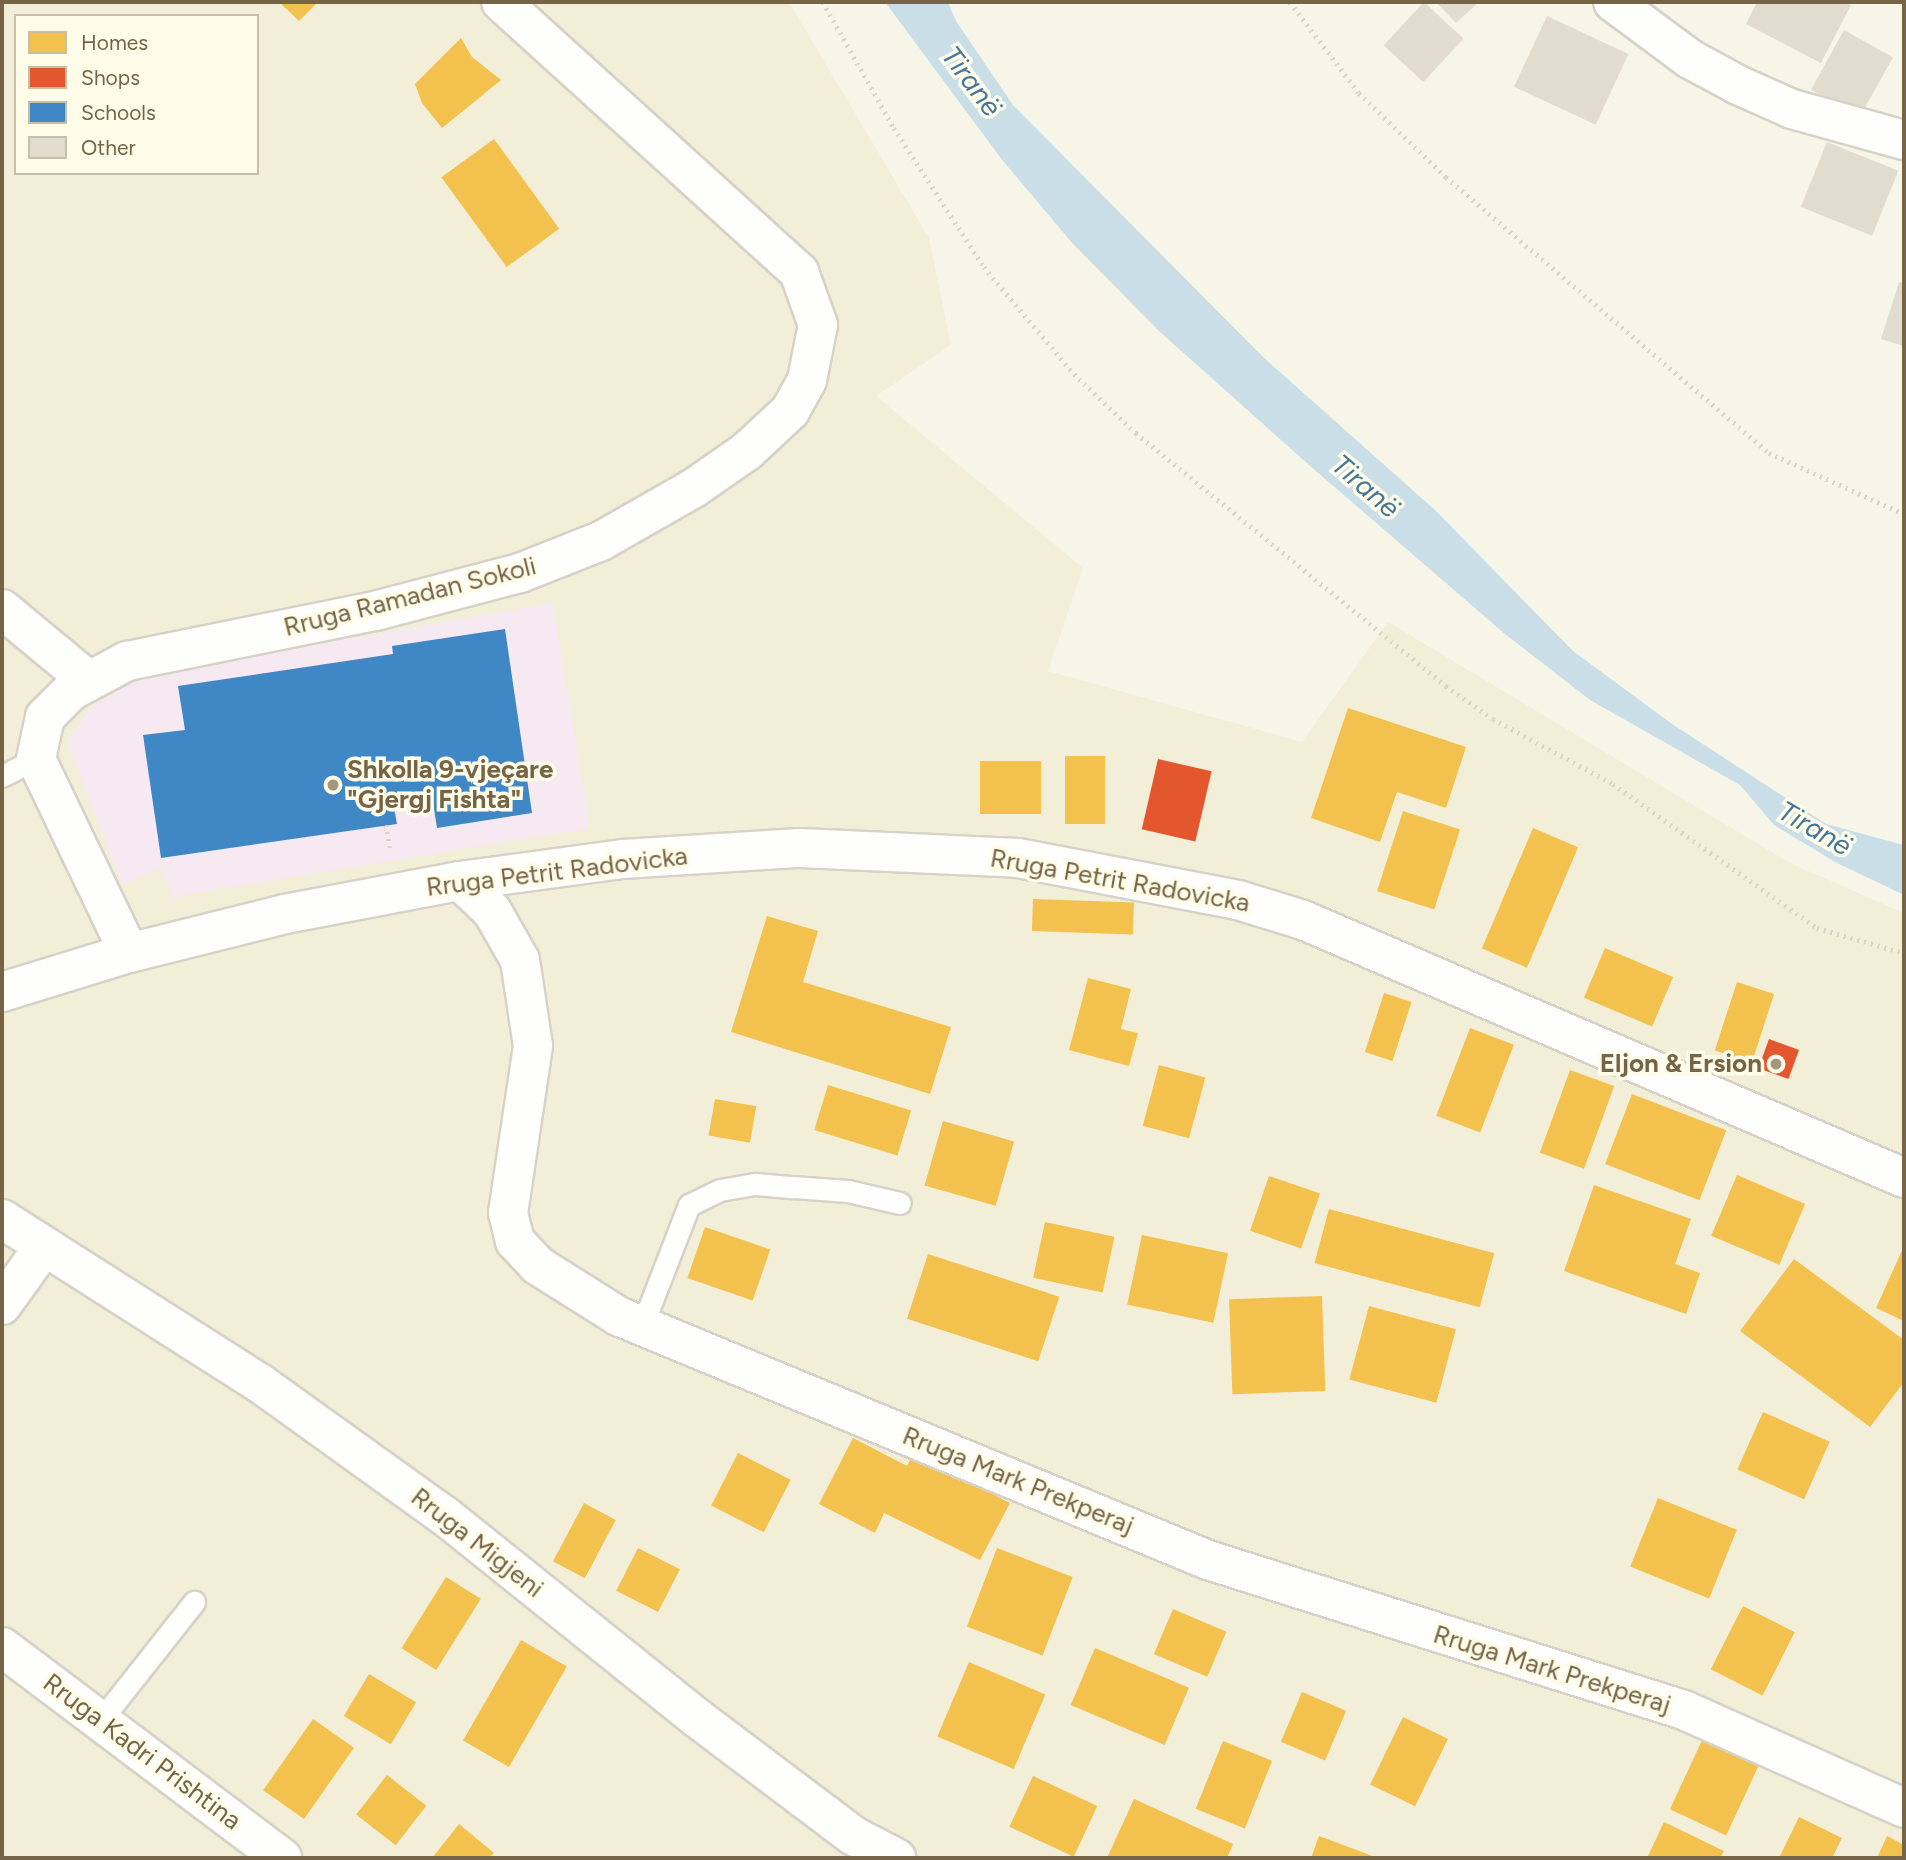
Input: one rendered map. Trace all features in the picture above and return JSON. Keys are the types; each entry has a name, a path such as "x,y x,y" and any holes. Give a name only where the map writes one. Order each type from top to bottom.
{"street":[{"name":"Rruga Ramadan Sokoli","path":"36,759 45,717 89,681 127,661 375,611 520,573 601,541 694,488 747,451 790,411 807,380 818,325 799,272 501,2"},
{"path":"1613,2 1690,59 1738,85 1792,109 1901,128"},
{"path":"2,609 89,681"},
{"path":"36,759 128,953"},
{"name":"Rruga Petrit Radovicka","path":"2,992 128,953 285,914 460,881 623,859 800,848 1018,858 1238,900 1370,947 1904,1178"},
{"name":"Rruga Mark Prekperaj","path":"460,881 492,911 520,960 533,1045 508,1213 515,1241 537,1265 618,1316 1208,1560 1684,1710 1904,1808"},
{"name":"Rruga Migjeni","path":"2,1219 43,1248 261,1384 445,1516 708,1726 852,1835 896,1858"},
{"path":"2,1305 43,1248"},
{"name":"Rruga Kadri Prishtina","path":"2,1647 282,1858"}],"lane":[{"path":"2,776 36,759"},
{"path":"642,1326 689,1205 720,1190 781,1186 848,1191 900,1203"},
{"path":"100,1721 194,1602"}],"path":[{"path":"823,2 894,128 984,267 1074,374 1136,433 1446,686 1493,719 1613,784 1817,928 1904,953"},
{"path":"1290,2 1359,93 1446,177 1769,453 1904,514"},
{"path":"386,825 393,860"}],"shaded area":[{"path":"2,2 789,2 929,238 951,345 876,396 1083,568 1048,671 1302,742 1388,622 1790,863 1904,913 1904,1858 2,1858"},
{"name":"Shkolla 9-vjeçare \"Gjergj Fishta\"","path":"553,603 590,828 182,895 174,901 161,868 122,885 67,741 99,697 137,676"}],"water":[{"name":"Tiranë","path":"885,2 948,2 956,21 1013,105 1263,357 1436,511 1573,651 1672,724 1826,824 1904,845 1904,895 1835,862 1774,825 1740,785 1590,700 1505,634 1309,465 1159,331 1074,245 1003,161"}],"building: Homes":[{"path":"279,2 318,2 299,21"},
{"path":"461,38 472,57 501,80 442,128 422,103 415,84"},
{"path":"494,139 559,229 507,267 441,177"},
{"path":"1348,708 1466,747 1446,808 1397,792 1380,842 1311,818"},
{"path":"1065,756 1105,756 1105,824 1065,824"},
{"path":"980,761 1041,761 1041,814 980,814"},
{"path":"1403,811 1460,830 1434,909 1377,891"},
{"path":"1533,828 1578,847 1527,968 1482,949"},
{"path":"1033,899 1134,903 1133,935 1032,931"},
{"path":"767,916 818,931 803,982 951,1027 930,1094 731,1032"},
{"path":"1605,948 1673,977 1652,1027 1584,998"},
{"path":"1088,978 1131,989 1121,1029 1138,1033 1129,1066 1069,1050"},
{"path":"1737,982 1774,994 1752,1063 1715,1050"},
{"path":"1384,993 1412,1002 1392,1061 1365,1052"},
{"path":"1470,1028 1514,1045 1480,1133 1436,1116"},
{"path":"1159,1065 1205,1077 1189,1138 1143,1126"},
{"path":"1570,1070 1614,1086 1584,1169 1540,1153"},
{"path":"828,1085 911,1110 897,1155 814,1130"},
{"path":"1632,1094 1726,1130 1699,1200 1605,1164"},
{"path":"715,1099 756,1106 750,1143 709,1135"},
{"path":"943,1121 1014,1141 996,1206 925,1185"},
{"path":"1737,1175 1805,1204 1779,1265 1711,1236"},
{"path":"1269,1176 1320,1194 1301,1248 1250,1231"},
{"path":"1594,1185 1691,1219 1675,1264 1700,1273 1686,1314 1564,1271"},
{"path":"1329,1209 1494,1253 1480,1307 1315,1263"},
{"path":"1045,1222 1114,1237 1103,1293 1033,1278"},
{"path":"705,1227 770,1249 753,1301 687,1278"},
{"path":"1142,1235 1228,1253 1213,1323 1127,1304"},
{"path":"1904,1246 1904,1321 1876,1308"},
{"path":"928,1254 1059,1297 1038,1361 907,1319"},
{"path":"1794,1259 1904,1340 1904,1382 1870,1427 1740,1331"},
{"path":"1322,1296 1325,1391 1232,1394 1229,1299"},
{"path":"1369,1306 1456,1329 1436,1403 1349,1379"},
{"path":"1763,1412 1830,1442 1804,1499 1737,1470"},
{"path":"853,1438 907,1466 913,1454 1010,1503 980,1560 884,1513 875,1533 819,1504"},
{"path":"738,1453 791,1480 764,1532 711,1506"},
{"path":"1658,1498 1737,1530 1709,1598 1630,1567"},
{"path":"584,1503 616,1520 585,1578 553,1561"},
{"path":"638,1548 680,1569 658,1612 616,1591"},
{"path":"997,1548 1073,1577 1043,1655 967,1626"},
{"path":"446,1577 481,1599 436,1670 401,1648"},
{"path":"1743,1606 1795,1632 1762,1696 1711,1669"},
{"path":"1173,1609 1226,1632 1207,1677 1154,1654"},
{"path":"521,1640 567,1666 509,1767 463,1740"},
{"path":"1095,1648 1189,1688 1165,1745 1071,1705"},
{"path":"969,1662 1045,1694 1014,1769 937,1737"},
{"path":"369,1674 416,1702 391,1744 344,1716"},
{"path":"1302,1692 1346,1711 1325,1760 1281,1742"},
{"path":"1403,1717 1448,1739 1415,1806 1370,1784"},
{"path":"313,1719 354,1748 304,1819 263,1790"},
{"path":"1705,1734 1761,1760 1726,1835 1670,1809"},
{"path":"1223,1741 1272,1761 1245,1829 1196,1809"},
{"path":"387,1775 426,1806 396,1845 356,1814"},
{"path":"1033,1776 1097,1806 1074,1857 1009,1827"},
{"path":"1134,1799 1233,1844 1227,1858 1107,1858"},
{"path":"1799,1817 1842,1838 1832,1858 1779,1858"},
{"path":"1664,1822 1724,1851 1720,1858 1647,1858"},
{"path":"459,1824 494,1853 489,1858 432,1858"},
{"path":"1319,1836 1378,1858 1311,1858"},
{"path":"1887,1836 1904,1845 1904,1858 1877,1858"}],"building: Shops":[{"path":"1158,759 1212,771 1195,842 1142,829"},
{"path":"1769,1039 1799,1050 1788,1079 1758,1068"}],"building: Schools":[{"path":"505,629 532,813 437,828 433,802 394,808 397,824 161,858 143,735 185,730 178,686 393,654 392,646"}],"building: Other":[{"path":"1424,2 1463,39 1423,82 1384,45"},
{"path":"1436,2 1479,2 1456,23"},
{"path":"1757,2 1844,2 1851,5 1821,63 1746,24"},
{"path":"1547,16 1629,54 1596,125 1514,87"},
{"path":"1844,30 1893,57 1860,117 1811,89"},
{"path":"1827,142 1898,171 1872,236 1801,207"},
{"path":"1899,282 1904,283 1904,346 1881,339"}],"place":[{"name":"Shkolla 9-vjeçare \"Gjergj Fishta\"","path":"333,785"},
{"name":"Eljon & Ersion","path":"1776,1064"}]}
